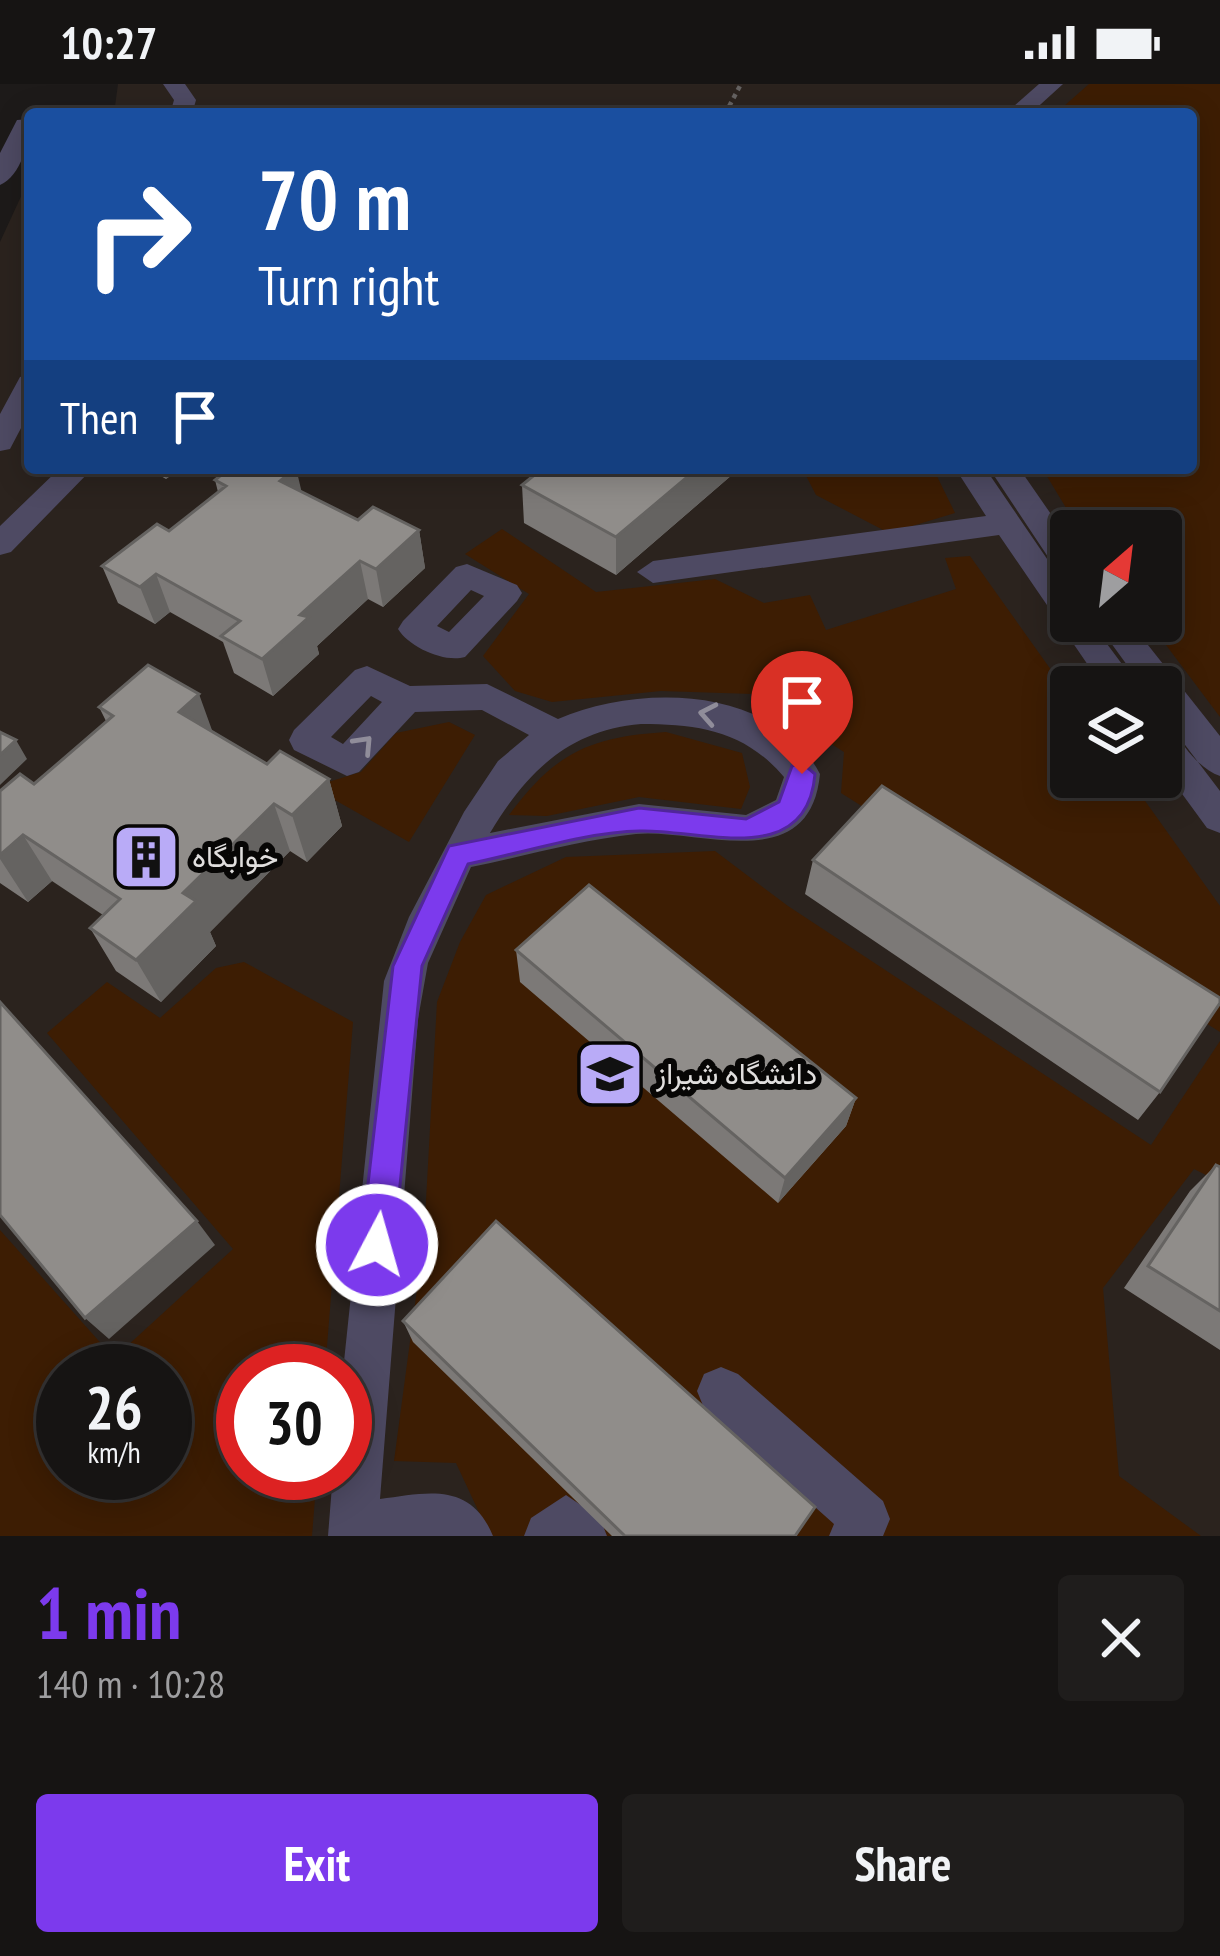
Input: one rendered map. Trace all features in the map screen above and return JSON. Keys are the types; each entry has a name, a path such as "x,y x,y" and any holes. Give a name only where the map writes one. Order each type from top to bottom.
{"street":[{"path":"1008,107 1020,84"},
{"path":"1008,107 1052,84"},
{"path":"0,178 18,126"},
{"path":"0,442 24,395"},
{"path":"0,544 72,474"},
{"path":"974,474 1050,589"},
{"path":"1008,474 1050,536"},
{"path":"653,572 1004,524"},
{"path":"1127,642 1220,762"},
{"path":"406,699 488,697 558,735"},
{"path":"459,854 639,820 748,830 771,823 800,793 802,774 783,748 724,716 689,710 627,711 558,735 520,759 459,854 407,966 353,1532 446,1515 468,1536"},
{"path":"1182,767 1220,818"},
{"path":"722,1391 865,1519 854,1536"},
{"path":"549,1536 566,1520 582,1536"}],"shaded area":[{"name":"دانشگاه شیراز","path":"118,84 1220,84 1220,1536 0,1536 0,242 24,190 24,474 1197,474 1197,108 115,108"},
{"path":"1089,84 1220,84 1220,717 1164,642 1182,642 1182,510 1067,510 1046,474 1197,474 1197,108 1062,108"},
{"path":"805,474 936,474 955,513 889,533 816,495"},
{"path":"502,529 596,592 715,579 764,603 810,595 826,630 956,589 945,558 970,556 1050,668 1050,798 1143,798 1220,906 1220,1032 841,793 844,752 753,694 661,691 552,702 515,691 483,656 529,594 465,554"},
{"path":"449,722 475,735 409,842 312,787 361,772 396,733"},
{"path":"666,732 742,753 750,787 741,809 639,797 547,816 509,815 542,777 576,752 615,738"},
{"path":"715,851 788,906 1151,1145 1220,1041 1220,1182 1194,1169 1103,1288 1119,1476 1201,1536 490,1536 456,1463 394,1461 424,1237 437,1002 460,942 486,895 566,857"},
{"path":"244,962 353,1022 327,1344 216,1344 216,1500 315,1500 312,1536 0,1536 0,1230 102,1344 36,1344 36,1500 192,1500 192,1344 129,1344 233,1249 47,1033 107,982 160,1018 216,968"}],"building":[{"path":"222,474 289,474 280,481 358,520 373,507 419,530 376,569 360,561 300,615 309,617 262,659 221,636 240,621 156,574 140,587 102,566 157,524 169,531 226,486 215,480"},
{"path":"536,474 691,474 616,537 522,485"},
{"path":"148,665 199,694 179,712 267,764 280,751 329,779 292,815 274,804 183,893 196,901 136,960 90,928 120,899 23,835 0,855 0,791 20,774 34,784 113,716 99,707"},
{"path":"0,732 16,740 0,755"},
{"path":"882,786 1220,998 1160,1092 813,860"},
{"path":"589,885 856,1098 785,1178 516,950"},
{"path":"0,1002 197,1221 85,1318 0,1215"},
{"path":"1216,1165 1220,1167 1220,1311 1148,1266"},
{"path":"496,1221 815,1507 795,1536 625,1536 403,1321"}],"place":[{"name":"خوابگاه","path":"146,857"},
{"name":"دانشگاه شیراز","path":"610,1074"}],"route":[{"path":"377,1245 407,966 459,854 549,833 639,820 748,830 771,823 789,810 800,793 802,774"}]}
